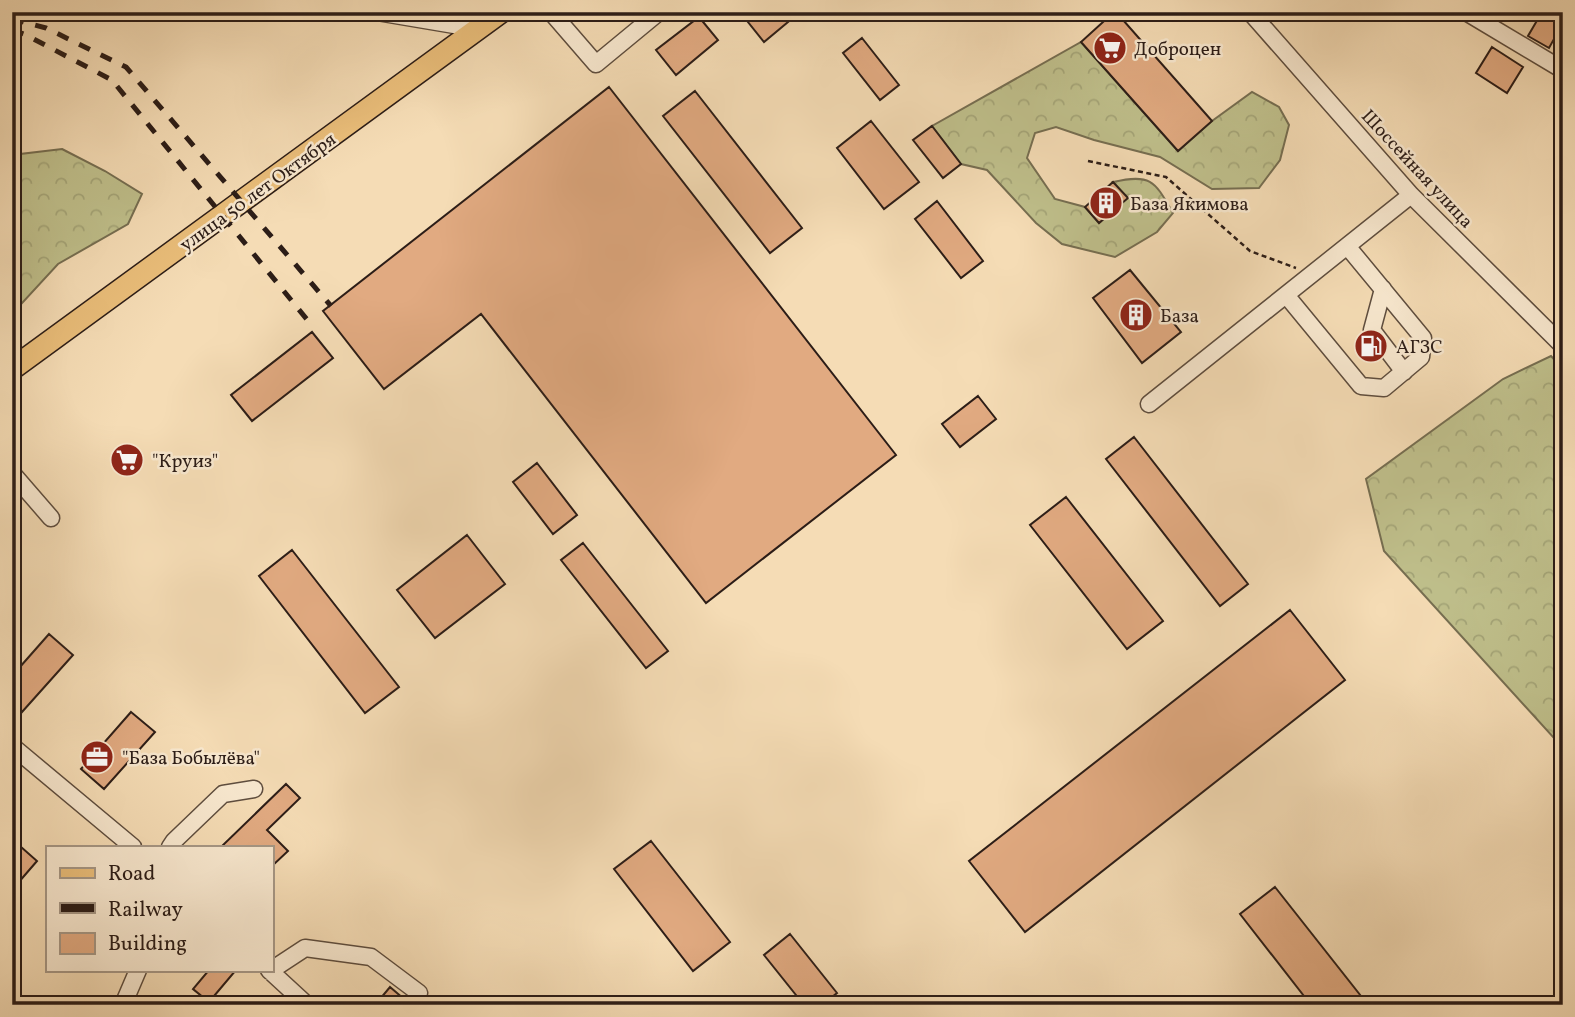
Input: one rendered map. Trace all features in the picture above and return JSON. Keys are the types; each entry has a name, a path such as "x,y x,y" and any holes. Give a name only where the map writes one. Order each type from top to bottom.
{"main road":[{"name":"улица 50 лет Октября","path":"12,369 501,12"}],"street":[{"path":"377,12 478,29"},
{"path":"551,12 596,64 659,12"},
{"name":"Шоссейная улица","path":"1250,12 1411,195 1563,346"},
{"path":"1466,12 1563,70"},
{"path":"1149,404 1411,195"},
{"path":"1286,295 1361,386 1384,388 1404,372 1421,357 1423,338 1347,246"},
{"path":"1383,289 1372,330 1404,372"},
{"path":"12,473 51,518"},
{"path":"12,746 132,846"},
{"path":"171,846 223,794 254,789"},
{"path":"273,968 305,948 371,957 419,993"},
{"path":"123,1005 137,972"},
{"path":"272,972 307,1005"}],"path":[{"path":"1088,161 1166,177 1250,251 1312,274"}],"green space":[{"path":"1081,42 1178,151 1212,121 1252,92 1279,107 1289,125 1280,160 1259,188 1212,189 1160,157 1056,127 1035,133 1027,158 1055,199 1085,207 1099,223 1127,198 1113,182 1136,179 1151,182 1173,213 1157,232 1115,257 1062,244 1036,223 987,170 961,164 932,126"},
{"path":"62,149 142,194 128,224 58,264 12,314 12,155"},
{"path":"1551,356 1563,369 1563,748 1384,551 1366,479 1503,379"}],"building":[{"path":"740,12 800,12 764,42"},
{"path":"1114,12 1212,121 1178,151 1081,42"},
{"path":"1542,12 1563,23 1549,48 1528,36"},
{"path":"699,17 718,40 676,75 656,50"},
{"path":"862,38 899,85 880,100 843,53"},
{"path":"1492,47 1523,67 1507,93 1476,73"},
{"path":"609,87 896,455 706,603 481,314 384,389 323,311"},
{"path":"695,91 802,228 770,253 663,116"},
{"path":"871,121 919,182 884,209 837,148"},
{"path":"932,126 961,164 943,178 913,140"},
{"name":"База Якимова","path":"1113,182 1128,198 1099,223 1085,207"},
{"path":"937,201 983,261 961,278 915,219"},
{"name":"База","path":"1130,270 1181,332 1142,363 1093,298"},
{"path":"312,332 333,358 252,421 231,395"},
{"path":"978,396 996,419 960,447 942,424"},
{"path":"1134,437 1248,584 1220,606 1106,459"},
{"path":"537,463 577,515 553,534 513,482"},
{"path":"1066,497 1163,621 1127,649 1030,525"},
{"path":"467,535 505,584 435,638 397,590"},
{"path":"583,543 668,651 646,668 561,560"},
{"path":"292,550 399,687 365,713 259,576"},
{"path":"1290,610 1345,680 1025,932 969,861"},
{"path":"49,634 73,655 22,712 12,703 12,676"},
{"path":"131,712 155,732 104,789 81,769"},
{"path":"286,784 300,798 267,830 288,851 273,865 273,846 222,846"},
{"path":"12,839 37,861 12,890"},
{"path":"651,841 730,942 693,971 614,869"},
{"path":"1275,887 1368,1005 1311,1005 1240,914"},
{"path":"790,934 837,993 822,1005 804,1005 764,955"},
{"path":"207,972 234,972 209,1002 193,989"},
{"path":"390,987 411,1005 375,1005"}],"railway":[{"path":"12,19 46,28 126,67 331,306"},
{"path":"12,30 112,80 309,322"}],"place":[{"name":"Доброцен","path":"1110,48"},
{"name":"База Якимова","path":"1106,203"},
{"name":"База","path":"1136,315"},
{"name":"АГЗС","path":"1371,346"},
{"name":"\"Круиз\"","path":"127,460"},
{"name":"\"База Бобылёва\"","path":"97,757"}]}
